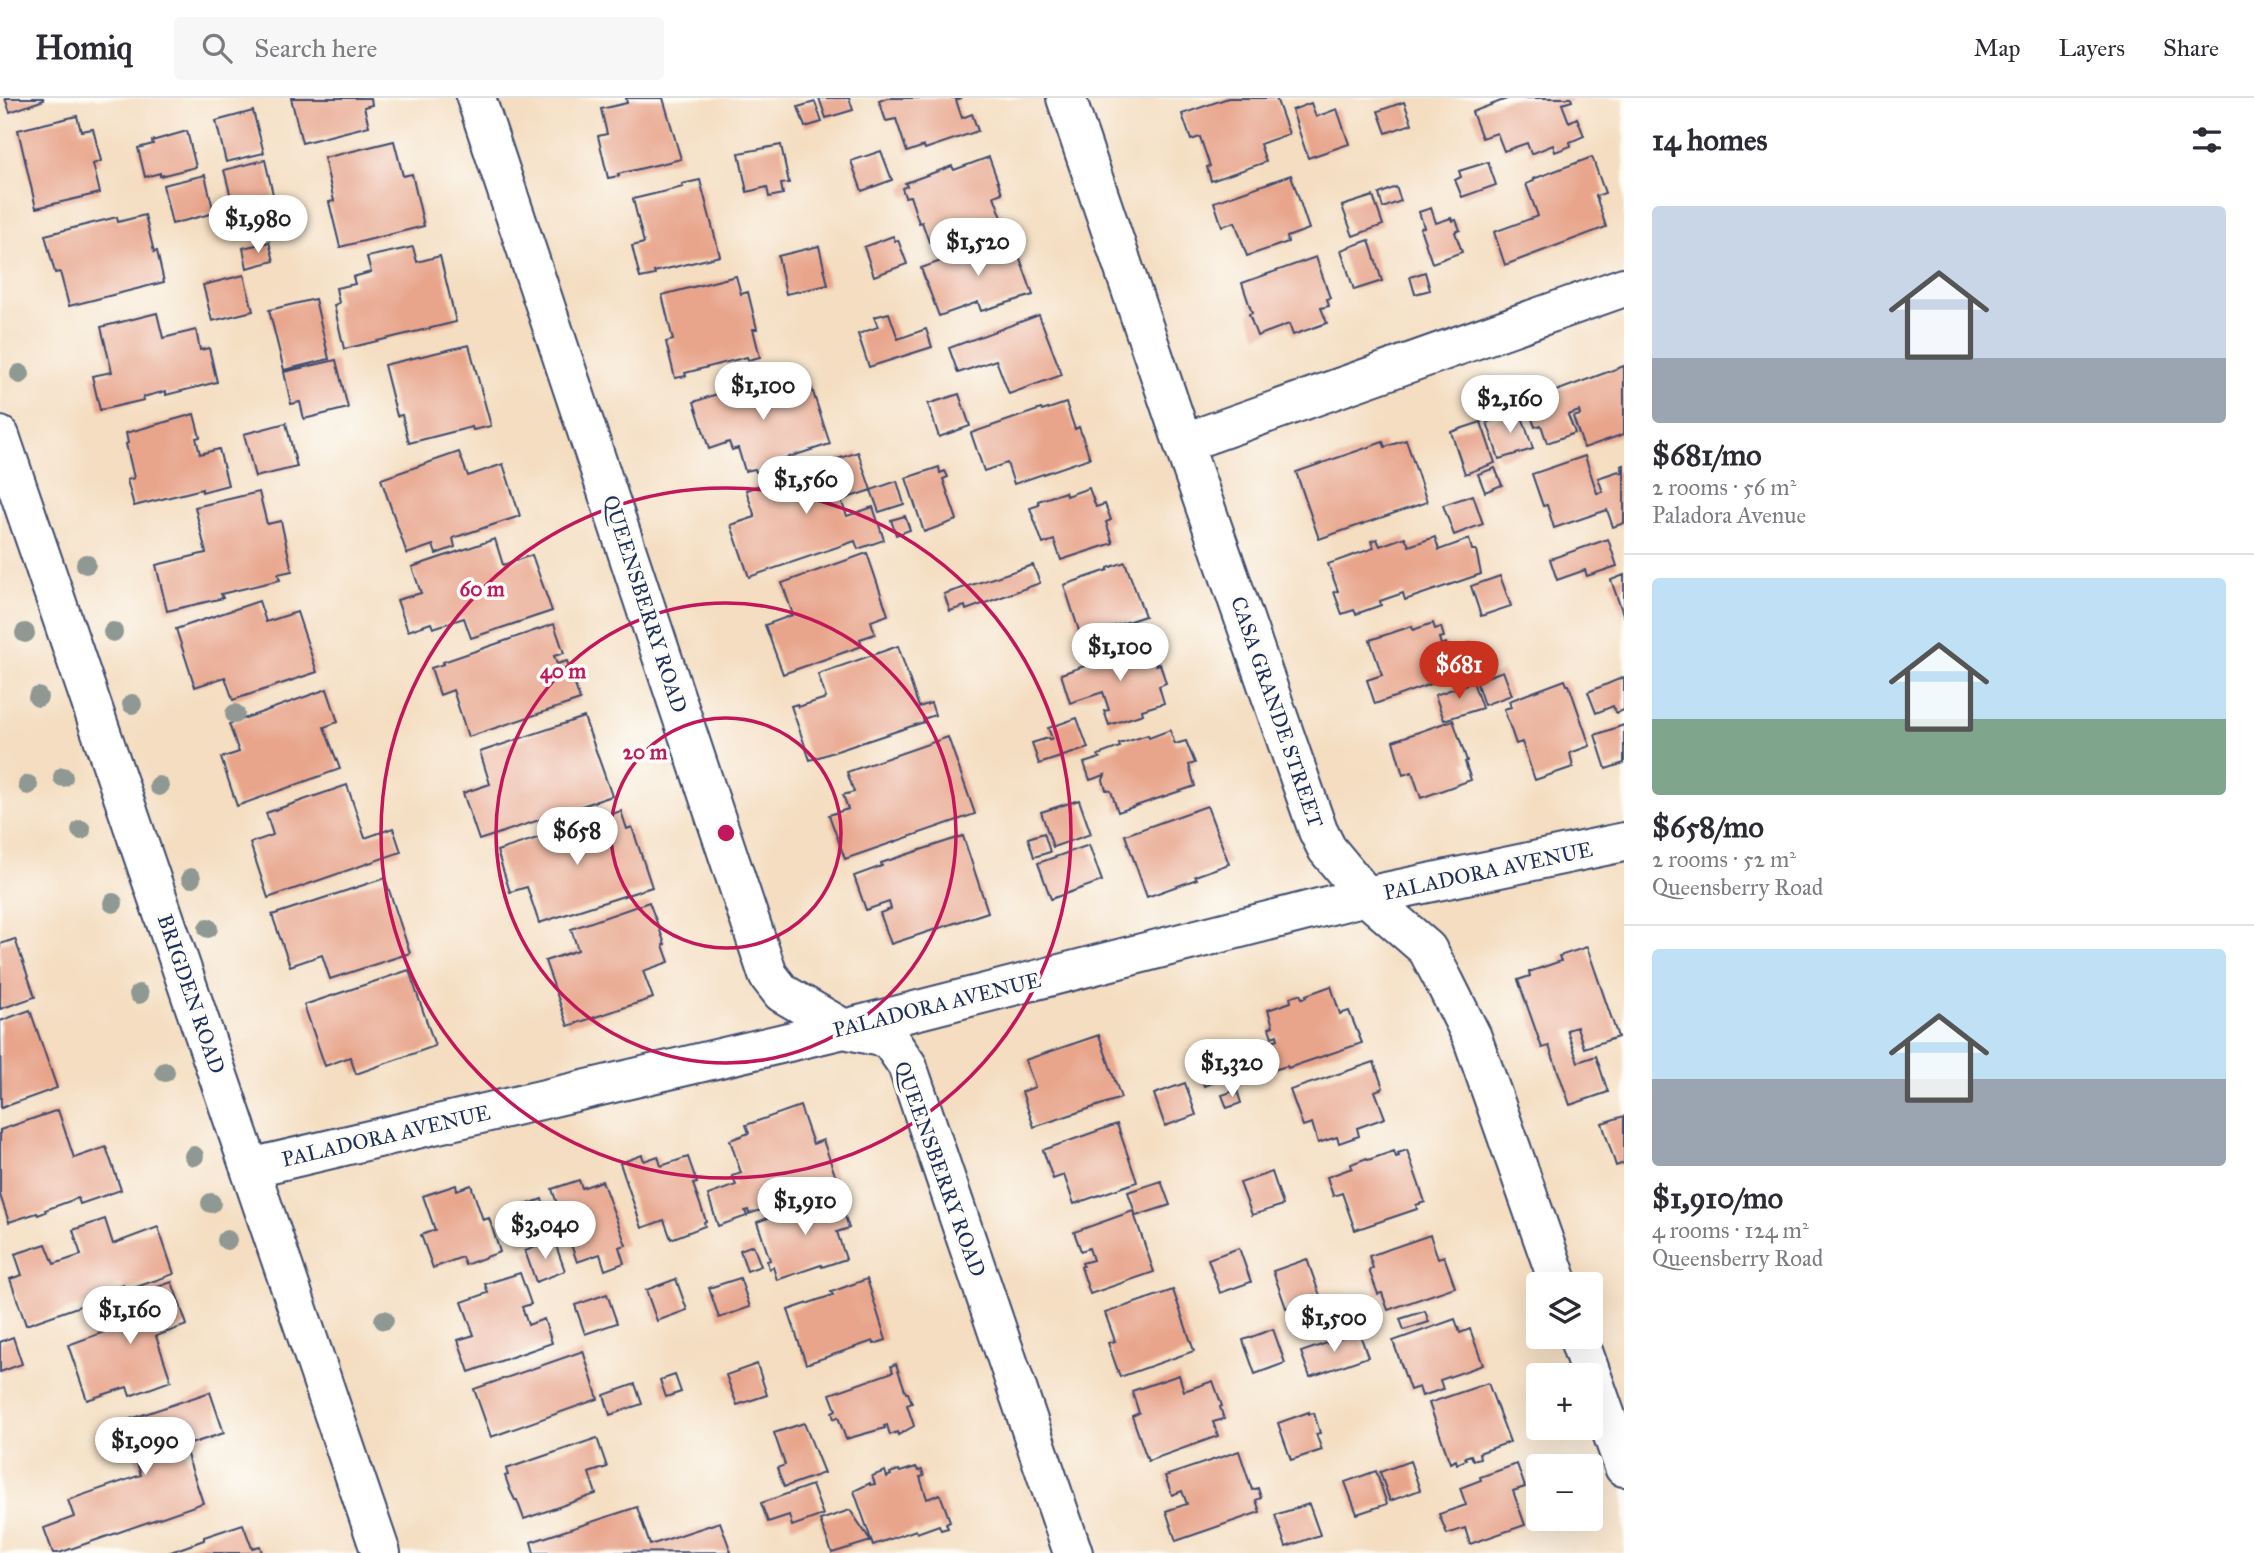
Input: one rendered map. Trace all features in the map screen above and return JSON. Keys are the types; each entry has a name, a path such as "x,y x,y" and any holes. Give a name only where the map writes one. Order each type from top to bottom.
{"street":[{"name":"QUEENSBERRY ROAD","path":"476,98 768,975 782,993 844,1029 889,1039 907,1065 1073,1553"},
{"name":"CASA GRANDE STREET","path":"1066,98 1318,831 1327,849 1366,896 1427,949 1472,1037 1555,1272"},
{"path":"1183,443 1624,287"},
{"name":"BRIGDEN ROAD","path":"0,436 7,480 250,1168 381,1553"},
{"name":"PALADORA AVENUE","path":"250,1168 844,1029 1366,896 1624,842"},
{"path":"1582,1349 1624,1467"}],"building":[{"path":"5,98 43,98 44,100 10,112"},
{"path":"291,98 371,98 372,105 364,107 369,126 302,143"},
{"path":"626,98 663,98 681,159 608,178 598,136 607,134 601,109 627,103"},
{"path":"819,98 849,98 853,110 826,118"},
{"path":"887,98 961,98 956,100 962,118 972,114 978,131 925,149 924,146 907,152 896,119 886,121 879,101"},
{"path":"1228,98 1276,98 1289,134 1260,144 1266,162 1211,181 1207,167 1210,166 1200,137 1191,140 1182,114"},
{"path":"1509,98 1571,98 1572,101 1562,104 1569,122 1577,118 1584,136 1570,142 1571,146 1555,152 1553,145 1531,154 1527,143 1504,151 1497,133 1482,138 1472,112"},
{"path":"815,102 822,122 805,127 798,107"},
{"path":"1404,102 1412,124 1386,133 1378,111"},
{"path":"1311,103 1316,117 1337,109 1349,144 1308,158 1292,110"},
{"path":"253,111 264,153 226,162 216,121"},
{"path":"77,116 81,131 93,129 101,161 93,164 100,193 36,208 18,130"},
{"path":"187,131 196,167 145,177 138,148"},
{"path":"394,141 403,176 412,174 424,226 340,247 329,202 334,201 324,158"},
{"path":"781,145 789,183 781,184 783,194 769,197 767,187 747,192 739,153"},
{"path":"881,151 892,180 862,191 851,161"},
{"path":"989,157 1002,193 994,196 1002,218 929,242 910,196 905,197 902,188 907,186 905,183 952,166 954,170"},
{"path":"1592,157 1605,193 1596,196 1606,227 1505,265 1494,232 1538,216 1526,184"},
{"path":"265,160 275,203 235,213 224,170"},
{"path":"1488,162 1496,185 1462,197 1455,180 1461,177 1459,171"},
{"path":"205,175 214,213 172,224 163,185"},
{"path":"1291,175 1309,229 1287,237 1288,242 1247,256 1235,222 1222,226 1214,202"},
{"path":"700,180 720,256 640,278 632,246 644,243 633,199"},
{"path":"1396,187 1401,201 1383,208 1379,194"},
{"path":"1373,196 1383,225 1353,236 1342,206"},
{"path":"1431,208 1436,223 1451,218 1452,221 1456,220 1460,230 1455,232 1462,252 1432,263 1420,228 1424,227 1419,212"},
{"path":"145,215 164,282 69,306 60,272 55,273 45,235 117,217 118,222"},
{"path":"893,236 895,241 898,240 907,264 874,276 864,247"},
{"path":"1012,236 1033,295 981,311 978,302 939,316 921,268"},
{"path":"1369,240 1382,281 1354,290 1341,250"},
{"path":"269,242 274,261 247,268 243,248"},
{"path":"819,246 828,285 786,294 778,256"},
{"path":"413,247 417,262 440,256 456,322 344,349 334,305 339,303 336,288 355,284 353,277 371,272 367,257"},
{"path":"1316,257 1330,298 1327,299 1329,306 1321,308 1327,323 1293,335 1289,324 1257,336 1242,283"},
{"path":"1425,272 1430,290 1415,294 1410,277"},
{"path":"244,275 253,311 212,321 203,285"},
{"path":"736,276 741,294 748,292 757,329 753,329 760,357 748,360 747,357 675,378 666,342 673,340 662,295"},
{"path":"315,299 329,359 284,370 269,310"},
{"path":"157,313 163,338 196,330 200,350 209,348 217,382 166,395 166,391 143,397 144,400 100,410 92,376 112,372 101,327"},
{"path":"889,313 898,339 926,329 932,347 869,367 858,334 878,327 874,317"},
{"path":"1039,315 1062,375 1009,394 996,360 958,373 949,348"},
{"path":"469,345 491,426 473,430 472,427 409,443 402,415 397,416 384,365"},
{"path":"336,360 348,408 304,419 300,402 291,404 284,372"},
{"path":"1624,366 1624,434 1584,448 1573,417 1580,415 1579,411 1568,415 1575,433 1547,443 1541,425 1535,427 1526,402"},
{"path":"769,374 776,394 810,383 830,444 773,462 775,466 756,472 755,469 745,471 738,448 732,450 729,442 709,449 694,402 720,393 719,390"},
{"path":"959,394 970,426 939,437 928,404"},
{"path":"1066,403 1075,429 1079,427 1090,458 1014,484 1007,463 984,471 971,433"},
{"path":"1520,411 1533,449 1499,459 1487,422"},
{"path":"194,414 200,437 196,438 200,454 219,449 228,485 134,506 127,480 134,478 126,433"},
{"path":"1481,422 1495,463 1465,474 1451,432"},
{"path":"286,423 297,467 255,477 244,434"},
{"path":"1406,440 1427,502 1319,539 1296,472 1383,442 1385,447"},
{"path":"459,452 468,476 503,464 520,516 453,538 455,547 436,554 433,545 407,554 381,479"},
{"path":"858,452 871,490 841,500 847,516 873,507 884,540 858,549 855,541 749,577 731,525 755,517 746,490"},
{"path":"1585,456 1597,493 1603,492 1598,478 1623,472 1621,466 1624,465 1624,523 1613,527 1607,510 1554,528 1547,505 1543,506 1532,474"},
{"path":"939,467 940,473 945,471 948,477 943,479 957,520 924,532 906,478"},
{"path":"1495,468 1502,485 1485,492 1478,474"},
{"path":"897,481 904,504 879,512 871,490"},
{"path":"1089,488 1096,507 1105,504 1111,520 1106,522 1113,543 1061,560 1054,540 1043,544 1030,508 1039,505 1038,501"},
{"path":"259,492 267,524 281,521 292,571 278,574 280,580 221,594 223,598 167,611 156,565 206,553 195,507"},
{"path":"1473,495 1483,524 1454,535 1443,505"},
{"path":"905,516 910,530 896,535 891,520"},
{"path":"1405,537 1409,546 1435,537 1439,550 1469,539 1472,550 1476,550 1481,574 1405,600 1403,593 1356,614 1354,610 1342,614 1334,592 1338,591 1328,564 1374,548 1371,541 1377,539 1380,546"},
{"path":"495,539 503,565 532,555 552,611 471,638 464,618 433,628 431,623 408,631 397,600 421,593 412,567"},
{"path":"1608,539 1617,566 1587,576 1585,570 1557,580 1550,559"},
{"path":"867,553 888,615 871,621 875,634 860,639 862,646 783,674 765,625 793,615 782,583"},
{"path":"1125,562 1145,616 1081,637 1064,585"},
{"path":"1033,565 1040,583 966,610 965,606 950,611 944,594"},
{"path":"1624,575 1624,617 1611,580"},
{"path":"1500,576 1511,606 1481,616 1471,586"},
{"path":"259,601 266,622 297,612 317,672 233,700 225,677 195,687 176,629"},
{"path":"1433,623 1435,629 1441,627 1444,637 1439,638 1441,645 1446,643 1448,649 1443,652 1470,643 1478,667 1375,704 1367,680 1382,675 1370,640 1412,626 1413,630"},
{"path":"554,624 564,653 554,656 557,664 567,661 580,700 468,737 453,690 440,695 431,668"},
{"path":"1149,644 1151,650 1155,648 1158,658 1154,659 1156,665 1160,664 1166,683 1159,686 1164,703 1142,710 1143,714 1109,725 1104,711 1109,710 1103,692 1070,703 1061,674"},
{"path":"898,646 919,707 931,703 935,715 923,719 924,722 810,760 791,706 797,704 798,707 826,698 818,674"},
{"path":"1503,671 1512,695 1484,705 1476,681"},
{"path":"1624,677 1624,710 1616,713 1613,706 1596,713 1588,692"},
{"path":"1565,680 1590,746 1570,753 1573,767 1535,780 1522,742 1516,744 1504,709 1511,707 1509,701"},
{"path":"1473,682 1482,708 1444,720 1435,695"},
{"path":"327,689 338,722 324,727 340,769 237,806 221,758 239,752 229,724"},
{"path":"584,717 612,796 479,840 463,793 490,784 480,752"},
{"path":"1077,718 1088,748 1039,764 1032,743 1048,738 1049,740 1052,738 1048,728"},
{"path":"1453,720 1471,780 1421,798 1412,772 1403,775 1393,741"},
{"path":"1624,725 1624,763 1606,769 1595,735"},
{"path":"1170,730 1175,744 1186,741 1195,763 1189,765 1195,786 1118,812 1111,791 1106,790 1103,780 1105,775 1090,780 1084,763 1100,758 1098,755 1120,747 1119,744 1148,735 1149,738"},
{"path":"948,737 975,814 845,859 829,815 848,809 843,795 854,792 847,772"},
{"path":"347,785 365,838 393,828 401,852 268,898 250,843 273,835 266,813"},
{"path":"1079,800 1091,834 1053,847 1041,812"},
{"path":"1207,806 1229,864 1147,897 1125,835"},
{"path":"621,811 627,829 632,827 652,887 539,923 527,887 510,892 497,851"},
{"path":"1044,833 1050,852 1034,857 1028,838"},
{"path":"963,836 988,912 891,944 880,913 891,909 889,902 866,910 854,876 882,866 881,863"},
{"path":"1089,845 1102,881 1051,899 1038,863"},
{"path":"385,878 410,953 330,979 322,955 290,966 272,915"},
{"path":"649,902 669,962 643,971 653,998 568,1026 545,961 578,950 571,929"},
{"path":"15,939 35,997 0,1009 0,944"},
{"path":"1587,947 1618,1037 1584,1048 1577,1027 1567,1030 1578,1062 1596,1056 1608,1092 1570,1105 1549,1046 1542,1048 1518,980 1530,976 1529,972 1561,961 1559,956"},
{"path":"409,970 435,1046 356,1074 350,1057 325,1066 304,1005"},
{"path":"1331,986 1340,1014 1349,1011 1362,1043 1288,1068 1287,1066 1270,1071 1261,1045 1278,1039 1277,1035 1272,1037 1269,1028 1273,1026 1268,1010 1291,1002 1290,997 1300,994 1302,998 1307,997 1306,995"},
{"path":"30,1010 57,1088 1,1108 0,1021"},
{"path":"1099,1035 1121,1098 1034,1127 1022,1092 1035,1087 1025,1060"},
{"path":"1223,1047 1233,1076 1204,1086 1194,1057"},
{"path":"1374,1062 1383,1088 1375,1091 1385,1118 1357,1128 1359,1136 1339,1143 1337,1137 1318,1143 1312,1123 1303,1126 1290,1090"},
{"path":"1185,1083 1196,1115 1165,1126 1154,1094"},
{"path":"1237,1090 1241,1103 1227,1108 1222,1095"},
{"path":"800,1106 813,1144 823,1140 836,1178 826,1181 829,1191 782,1207 781,1203 749,1214 748,1210 745,1211 747,1216 718,1226 708,1195 736,1185 732,1176 741,1173 730,1140 749,1133 746,1125"},
{"path":"58,1110 74,1158 106,1147 121,1190 80,1204 78,1198 38,1215 37,1213 9,1222 0,1195 0,1130"},
{"path":"1624,1116 1624,1163 1616,1166 1602,1123"},
{"path":"1117,1124 1137,1182 1074,1204 1064,1175 1053,1179 1043,1150"},
{"path":"1407,1150 1425,1202 1416,1205 1417,1209 1355,1230 1342,1193 1333,1196 1327,1177 1352,1168 1351,1164 1367,1158 1368,1160 1394,1151 1396,1157 1399,1156 1398,1153"},
{"path":"642,1155 644,1161 658,1156 661,1166 688,1157 697,1183 693,1184 706,1221 705,1226 671,1239 664,1220 642,1228 620,1163"},
{"path":"1272,1172 1283,1205 1252,1215 1240,1183"},
{"path":"579,1180 582,1188 602,1181 626,1245 619,1247 624,1263 605,1270 600,1254 577,1262 552,1189"},
{"path":"1161,1181 1170,1205 1136,1216 1128,1192"},
{"path":"456,1185 457,1190 471,1185 483,1220 489,1218 500,1252 465,1265 462,1257 433,1268 421,1235 435,1230 423,1196"},
{"path":"837,1193 849,1228 837,1232 846,1259 777,1280 773,1267 769,1269 767,1261 770,1260 757,1222 776,1215 775,1211 782,1208 784,1212"},
{"path":"542,1199 553,1233 520,1245 508,1211"},
{"path":"1133,1211 1154,1272 1090,1294 1081,1267 1082,1263 1093,1260 1089,1248 1081,1251 1074,1232"},
{"path":"105,1219 113,1244 158,1227 174,1274 125,1291 123,1285 101,1293 103,1298 26,1325 10,1279 22,1275 15,1254 46,1244 54,1264 81,1255 73,1230"},
{"path":"1430,1235 1438,1258 1444,1256 1455,1287 1388,1310 1382,1293 1378,1294 1369,1270 1373,1268 1369,1256"},
{"path":"554,1240 565,1271 536,1282 525,1251"},
{"path":"753,1245 761,1266 747,1271 740,1250"},
{"path":"1239,1248 1251,1282 1220,1293 1208,1259"},
{"path":"1307,1259 1320,1296 1286,1308 1273,1271"},
{"path":"520,1273 531,1304 522,1307 528,1325 544,1319 552,1343 469,1372 458,1340 474,1335 462,1302 488,1293 485,1284"},
{"path":"740,1278 750,1307 719,1318 709,1288"},
{"path":"676,1279 687,1310 657,1321 646,1290"},
{"path":"867,1279 886,1340 874,1344 873,1341 806,1364 788,1310 833,1295 831,1292"},
{"path":"172,1282 187,1325 156,1336 171,1381 130,1396 127,1387 87,1400 68,1345 107,1331 103,1318 129,1309 125,1298"},
{"path":"1173,1290 1194,1351 1120,1377 1108,1343 1115,1341 1105,1313"},
{"path":"607,1294 617,1323 585,1334 575,1305"},
{"path":"1425,1311 1429,1322 1404,1330 1400,1319"},
{"path":"1455,1319 1460,1333 1470,1329 1483,1365 1440,1380 1443,1389 1422,1396 1419,1387 1410,1390 1393,1341"},
{"path":"1273,1329 1285,1363 1255,1374 1243,1340"},
{"path":"1359,1332 1368,1357 1310,1377 1301,1352"},
{"path":"13,1337 22,1364 0,1372 0,1342"},
{"path":"583,1351 598,1399 491,1437 474,1389"},
{"path":"757,1364 767,1395 737,1405 726,1375"},
{"path":"896,1364 912,1403 907,1405 914,1426 898,1435 897,1432 890,1435 887,1425 885,1428 846,1439 838,1417 834,1419 832,1412 836,1410 830,1394 893,1372 891,1366"},
{"path":"675,1375 681,1392 666,1397 660,1380"},
{"path":"1179,1375 1184,1391 1213,1381 1224,1419 1213,1422 1218,1436 1148,1461 1132,1416 1139,1413 1132,1391"},
{"path":"1488,1383 1510,1442 1479,1453 1480,1458 1473,1460 1471,1455 1457,1464 1456,1460 1450,1463 1429,1403"},
{"path":"635,1384 642,1404 610,1415 604,1395"},
{"path":"210,1392 224,1433 184,1446 203,1503 53,1553 44,1528 74,1517 68,1500 141,1475 130,1443 138,1440 130,1419"},
{"path":"1309,1412 1314,1413 1320,1433 1316,1434 1322,1450 1291,1460 1278,1423"},
{"path":"804,1423 824,1473 784,1487 777,1468 785,1465 774,1433"},
{"path":"597,1438 607,1467 589,1473 596,1494 524,1519 510,1490 505,1476 508,1475 506,1469"},
{"path":"1239,1451 1252,1490 1258,1488 1261,1498 1256,1500 1260,1512 1176,1541 1166,1511 1187,1504 1182,1491 1172,1495 1165,1476"},
{"path":"1410,1461 1420,1490 1390,1501 1380,1472"},
{"path":"1517,1464 1525,1487 1513,1491 1525,1525 1470,1544 1465,1528 1447,1534 1439,1514 1466,1505 1460,1488 1481,1480 1480,1477"},
{"path":"916,1467 918,1471 922,1470 924,1476 920,1477 927,1499 940,1494 950,1521 946,1523 948,1528 941,1530 939,1525 917,1533 916,1530 873,1545 854,1491 870,1483 875,1484 872,1476 885,1471 887,1477 890,1473"},
{"path":"1376,1471 1387,1504 1357,1514 1345,1482"},
{"path":"812,1485 823,1515 792,1526 789,1515 768,1522 761,1503"},
{"path":"1309,1504 1320,1535 1286,1547 1275,1515"},
{"path":"637,1507 650,1545 720,1522 731,1552 534,1553 531,1542"},
{"path":"850,1510 871,1541 832,1553 820,1520"},
{"path":"243,1524 252,1548 260,1546 262,1553 168,1553 204,1540 204,1537"}]}
